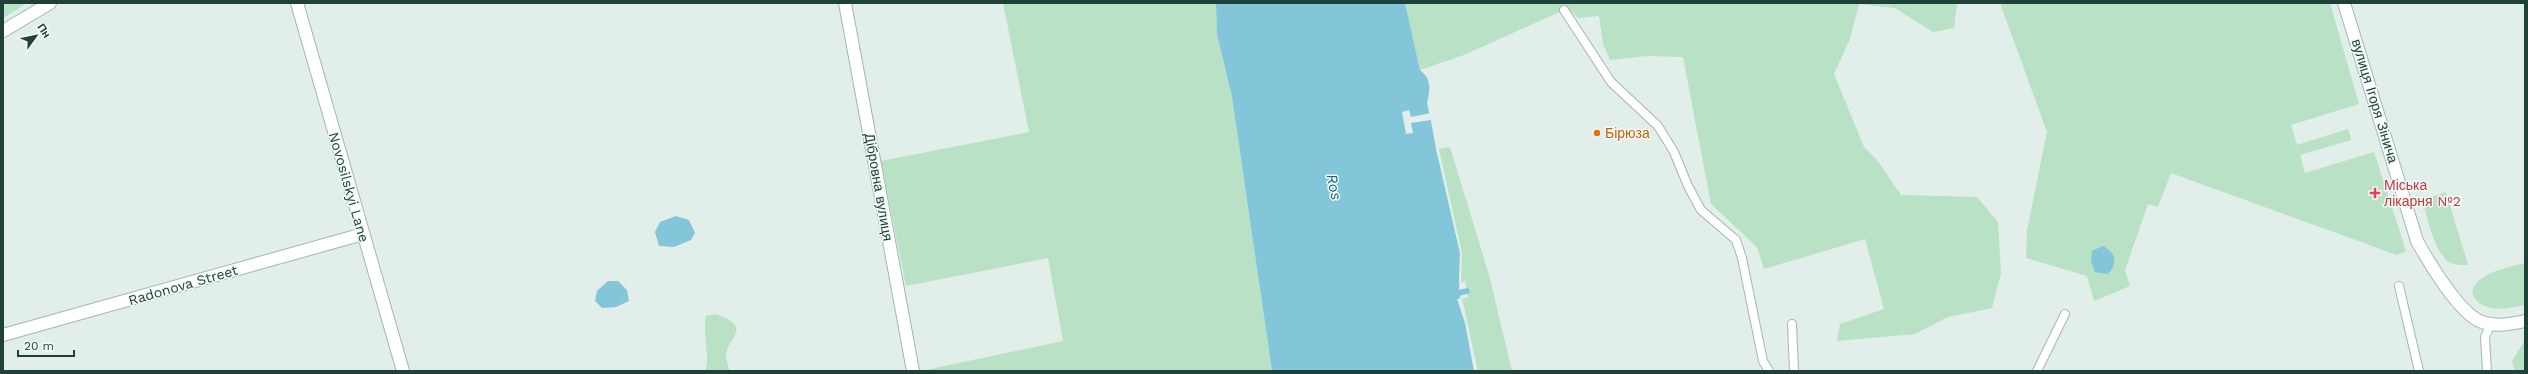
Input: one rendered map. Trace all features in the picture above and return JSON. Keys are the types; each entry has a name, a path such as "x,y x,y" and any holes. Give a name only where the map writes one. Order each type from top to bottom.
{"street":[{"path":"3,31 50,3"},
{"name":"Novosilskyi Lane","path":"297,3 403,371"},
{"name":"Дібровна вулиця","path":"845,3 913,371"},
{"name":"вулиця Ігоря Зінича","path":"2344,3 2417,241 2428,261 2473,318 2491,324 2508,324 2525,321"},
{"name":"Radonova Street","path":"3,335 363,234"}],"lane":[{"path":"1564,10 1611,82 1658,126 1674,152 1688,186 1701,210 1736,240 1742,258 1763,361 1769,371"},
{"path":"2399,286 2419,371"},
{"path":"2037,371 2065,314"},
{"path":"1792,324 1794,371"},
{"path":"2487,371 2486,337 2491,324"}],"green space":[{"path":"3,3 27,3 3,18"},
{"path":"1003,3 1216,3 1217,34 1232,97 1272,371 921,371 1063,341 1048,258 906,286 881,161 1029,132"},
{"path":"1405,3 1957,3 1954,28 1933,32 1895,8 1859,4 1850,39 1834,74 1864,147 1877,160 1901,195 1977,197 1998,222 2001,273 1992,308 1948,317 1915,334 1837,341 1840,324 1884,309 1865,239 1764,269 1757,247 1711,204 1683,57 1646,56 1610,60 1603,44 1599,16 1578,18 1568,8 1464,55 1420,70"},
{"path":"2000,3 2330,3 2359,104 2291,125 2297,145 2348,129 2351,140 2300,155 2305,173 2374,152 2406,251 2397,255 2171,173 2158,207 2148,204 2125,270 2130,286 2094,301 2087,276 2026,258 2027,230 2047,132"},
{"path":"1450,147 1489,275 1512,371 1476,371 1461,299 1468,297 1465,281 1459,283 1460,253 1438,149"},
{"path":"2446,192 2468,265 2453,264 2445,259 2437,246 2428,222 2422,200"},
{"path":"2525,263 2525,305 2490,308 2478,302 2474,297 2474,288 2481,279 2487,275"},
{"path":"716,314 727,319 734,324 736,328 736,333 726,355 729,371 705,371 707,366 705,330 706,316"},
{"path":"2525,340 2525,371 2515,371 2512,361"}],"water":[{"name":"Ros","path":"1216,3 1405,3 1420,70 1427,77 1429,85 1427,103 1460,253 1459,293 1476,371 1272,371 1232,97 1217,34"},
{"path":"676,216 689,220 695,233 691,240 674,247 659,246 655,232 660,222"},
{"path":"2103,246 2111,252 2114,258 2113,266 2108,274 2095,272 2091,261 2092,251"},
{"path":"608,281 618,281 627,290 629,301 616,307 602,308 595,301 597,291"}],"pier":[{"path":"1409,110 1411,117 1431,113 1462,253 1461,282 1459,283 1460,253 1436,149 1431,120 1411,123 1413,133 1406,134 1402,112"},
{"path":"1462,298 1478,371 1474,371 1465,323 1457,299"}],"waterway":[{"path":"1459,293 1467,291"}],"place":[{"name":"Бірюза","path":"1597,133"},
{"name":"Міська лікарня №2","path":"2375,193"}]}
